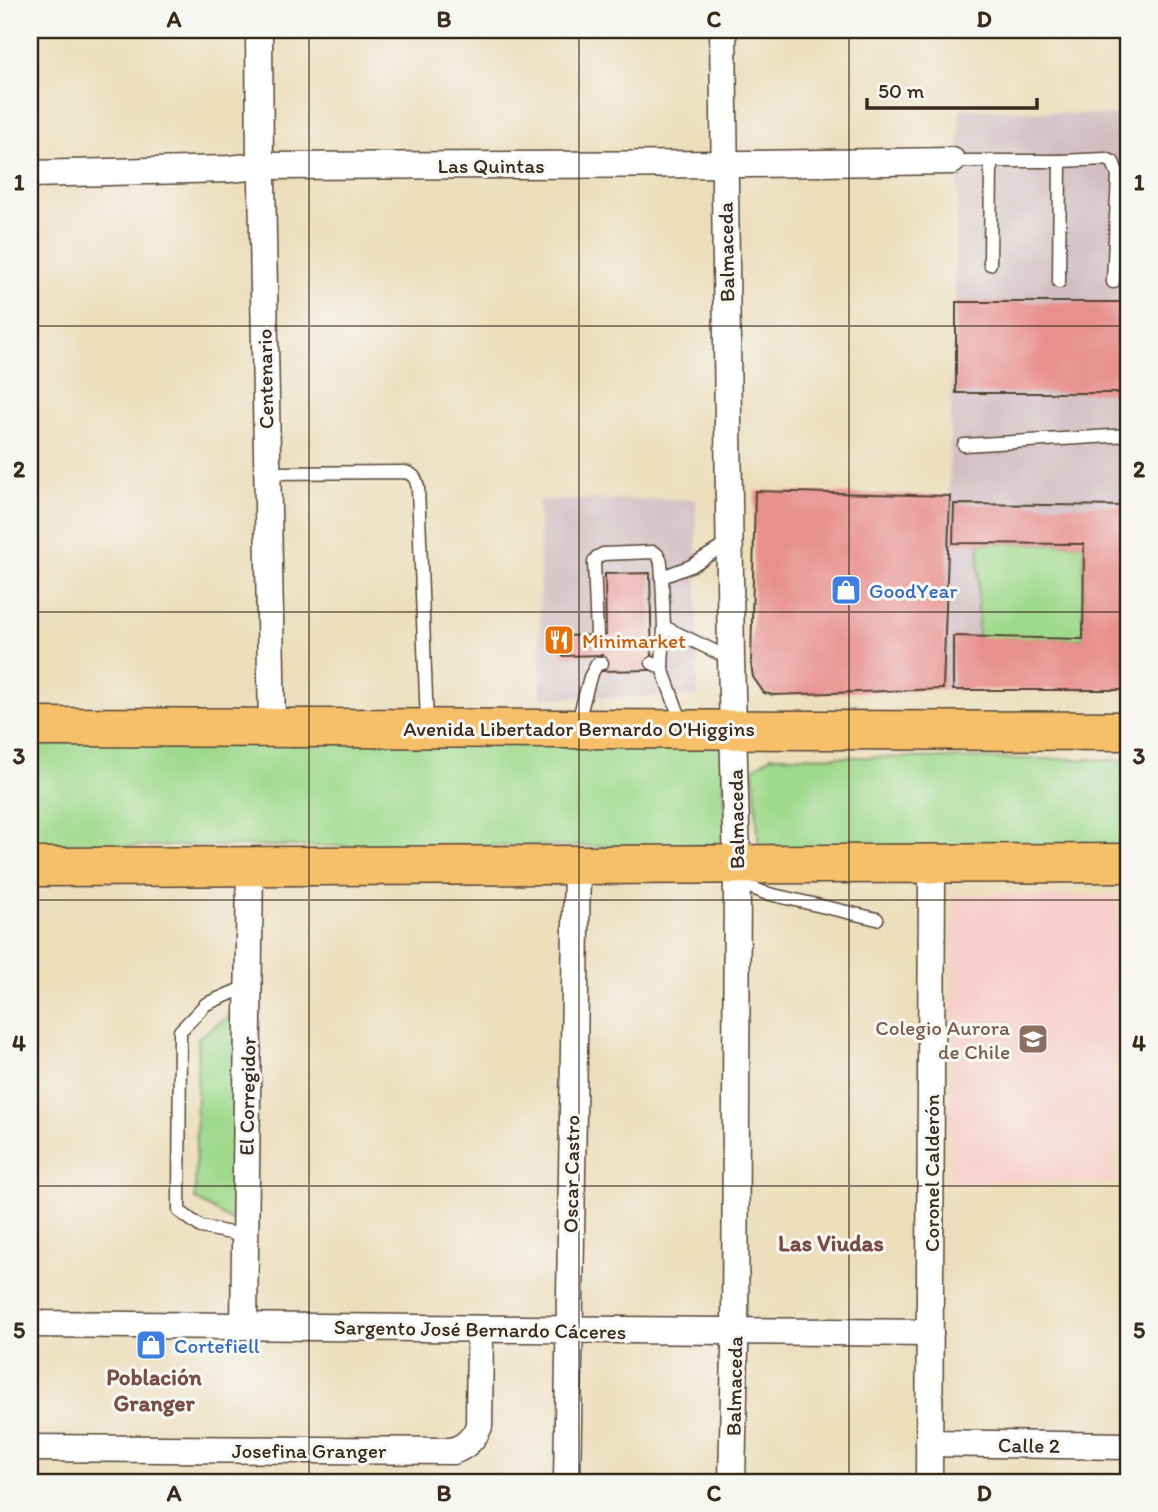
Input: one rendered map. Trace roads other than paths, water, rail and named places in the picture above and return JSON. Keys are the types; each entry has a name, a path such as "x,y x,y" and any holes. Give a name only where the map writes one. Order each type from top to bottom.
{"main road":[{"name":"Avenida Libertador Bernardo O'Higgins","path":"30,727 1128,731"},
{"path":"32,869 577,865 737,873 934,864 1128,863"}],"street":[{"name":"Centenario","path":"259,30 272,727"},
{"name":"Balmaceda","path":"723,30 737,873 733,1482"},
{"name":"Las Quintas","path":"30,174 260,166 952,161"},
{"name":"Coronel Calderón","path":"929,1482 934,864"},
{"name":"Oscar Castro","path":"567,1482 577,865"},
{"name":"El Corregidor","path":"244,1326 250,866"},
{"name":"Sargento José Bernardo Cáceres","path":"30,1324 930,1333"},
{"name":"Josefina Granger","path":"30,1448 453,1451 470,1442 479,1426 480,1329"},
{"name":"Calle 2","path":"929,1443 1128,1446"}],"lane":[{"path":"952,161 1106,159 1113,162 1118,174 1112,282"},
{"path":"990,264 991,161"},
{"path":"1059,282 1060,161"},
{"path":"964,445 1128,435"},
{"path":"267,473 405,472 416,479 428,728"},
{"path":"662,578 691,566 730,542"},
{"path":"597,635 594,562 597,557 603,554 657,553 660,556 664,627 657,666 684,729"},
{"path":"664,627 732,659"},
{"path":"575,729 590,677 599,661"},
{"path":"737,873 765,893 877,919"},
{"path":"246,1236 201,1227 178,1211 180,1031 206,1004 249,985"}],"place":[{"name":"GoodYear","path":"846,590"},
{"name":"Minimarket","path":"559,640"},
{"name":"Colegio Aurora de Chile","path":"1033,1039"},
{"name":"Cortefiell","path":"151,1345"}],"district":[{"name":"Las Viudas","path":"831,1243"},
{"name":"Población Granger","path":"154,1390"}]}
